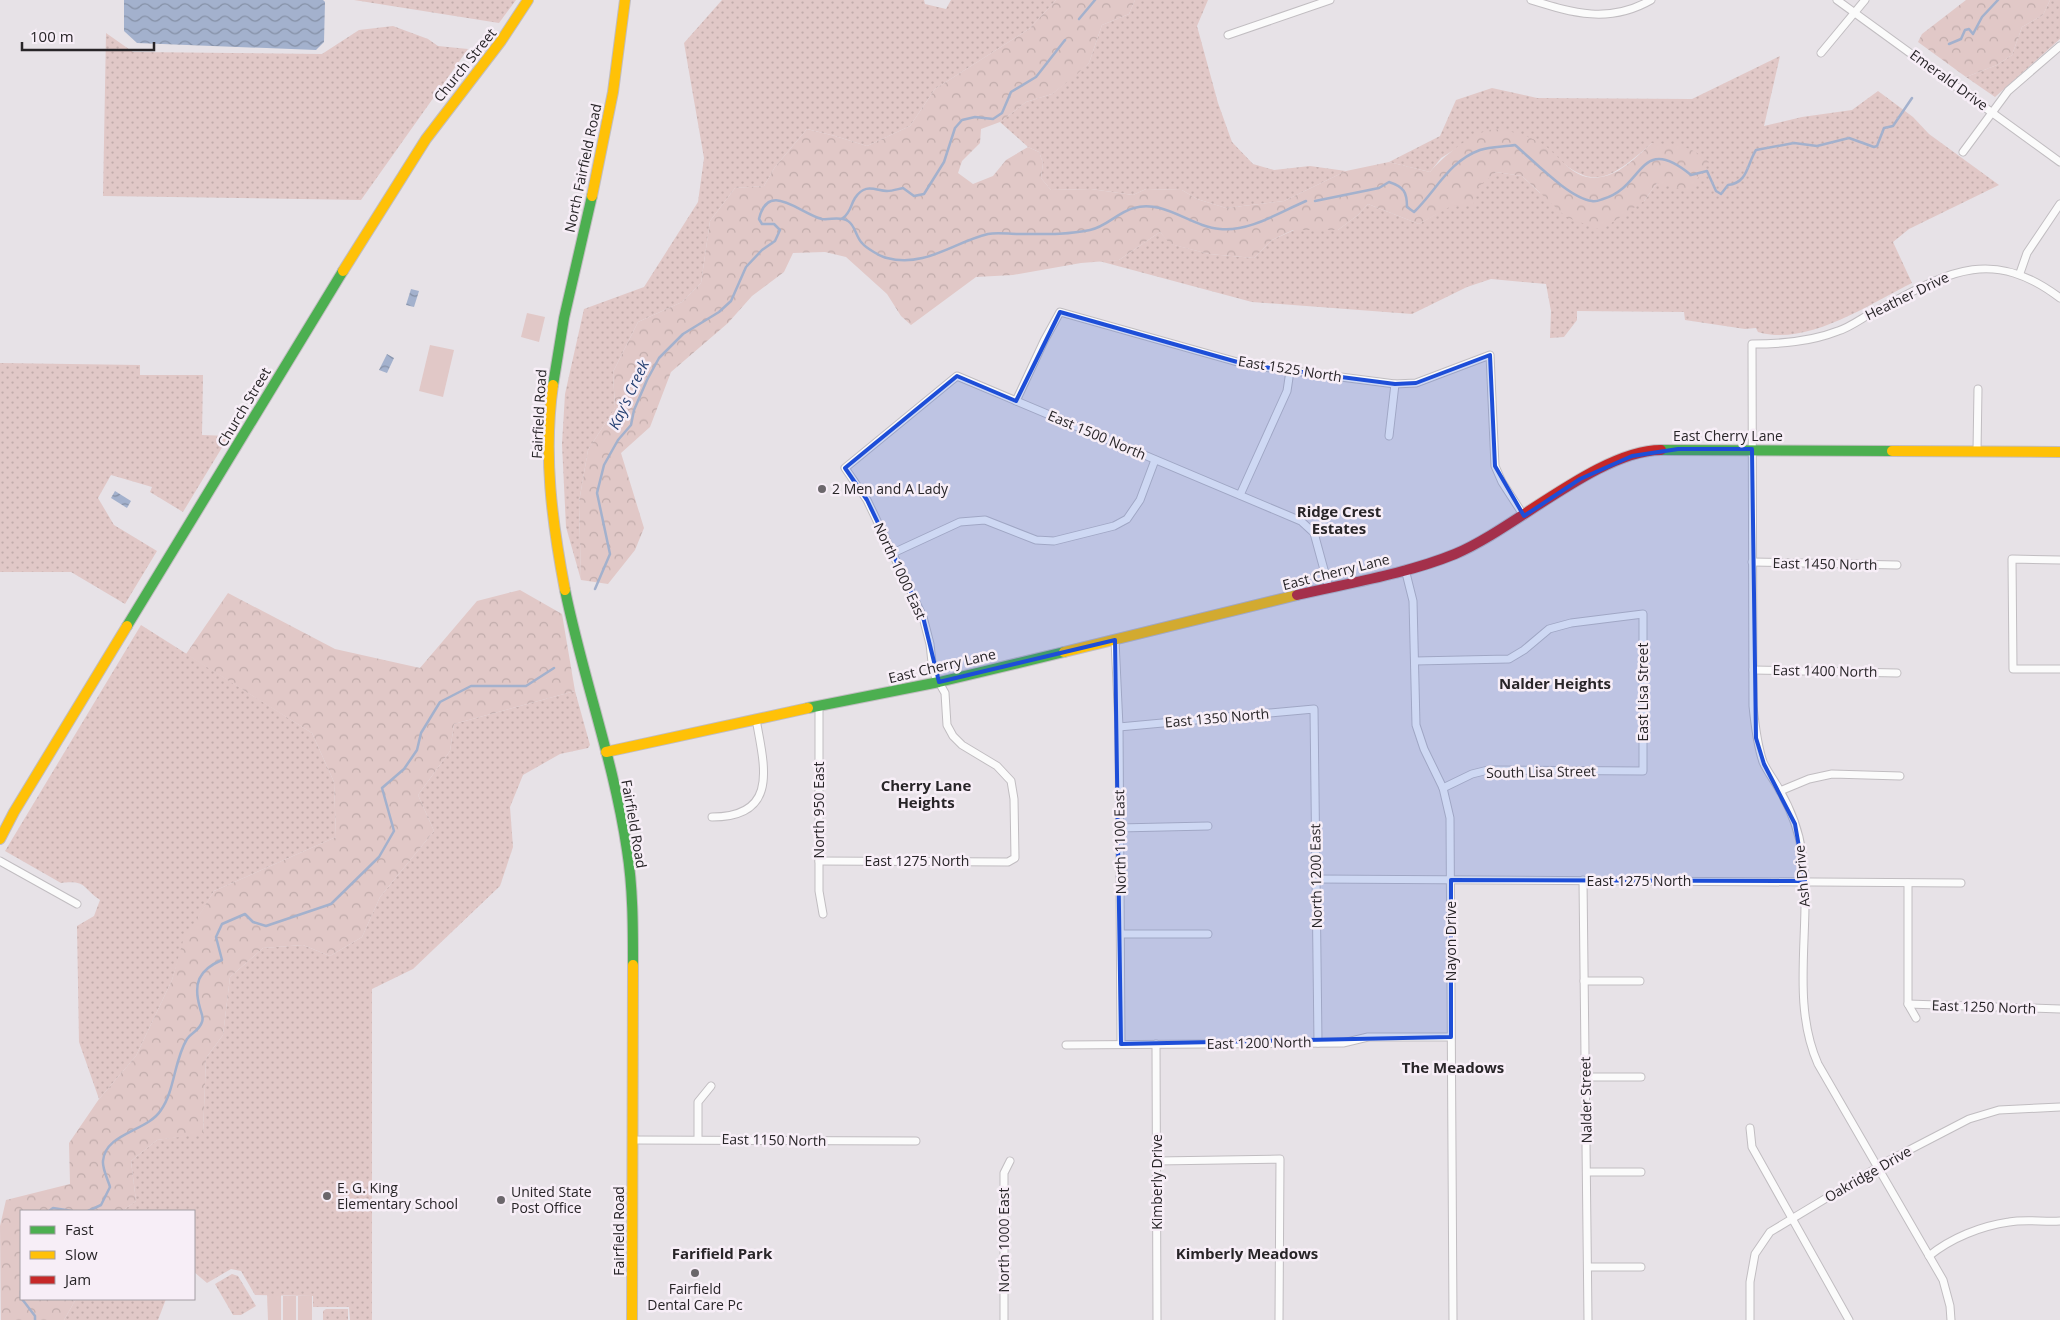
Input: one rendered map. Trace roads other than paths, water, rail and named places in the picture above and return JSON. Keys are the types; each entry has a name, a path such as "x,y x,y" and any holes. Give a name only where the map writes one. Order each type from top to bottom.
{"street":[{"name":"Church Street","path":"0,839 14,812 264,400 422,144 512,27 528,0"},
{"name":"North Fairfield Road","path":"558,341 606,131 621,43 625,0"},
{"path":"1228,36 1316,2 1330,0"},
{"path":"1531,0 1580,14 1596,14 1631,10 1651,0"},
{"name":"Emerald Drive","path":"1837,0 2060,162"},
{"path":"1821,53 1865,0"},
{"path":"1963,152 2008,91 2060,46"},
{"path":"2020,273 2028,253 2060,204"},
{"name":"Heather Drive","path":"1752,344 1811,340 1840,331 1957,272 1973,268 2020,273 2060,298"},
{"name":"East 1525 North","path":"1016,401 1060,312 1248,365 1395,384 1416,383 1490,355 1495,466 1502,482 1524,516"},
{"name":"Fairfield Road","path":"558,341 551,396 548,444 552,510 572,621 622,821 631,886 632,1320"},
{"name":"Ash Drive","path":"1752,344 1753,670 1756,738 1764,764 1780,791 1795,824 1802,851 1805,881 1805,1016 1809,1044 1818,1064 1943,1280 1950,1306 1951,1320"},
{"path":"1240,495 1287,391 1290,370"},
{"name":"East 1500 North","path":"845,468 956,376 1301,521 1314,533 1329,588"},
{"path":"1389,436 1395,384"},
{"path":"1977,451 1978,389"},
{"name":"East Cherry Lane","path":"606,752 939,682 1329,588 1458,554 1524,516 1580,479 1607,465 1632,456 1678,449 2060,452"},
{"path":"893,554 960,522 985,520 1036,540 1054,541 1114,526 1128,519 1140,500 1155,460"},
{"name":"North 1000 East","path":"845,468 867,500 923,616 930,644 933,672 945,692 947,725 953,736 962,745 997,766 1011,781 1014,799 1015,858"},
{"path":"2060,560 2012,559 2013,669 2060,670"},
{"name":"East 1450 North","path":"1752,562 1897,565"},
{"name":"Nayon Drive","path":"1405,569 1413,601 1416,724 1424,749 1443,788 1450,818 1453,1320"},
{"name":"East Lisa Street","path":"1415,661 1508,659 1524,650 1548,629 1571,623 1642,614 1642,771"},
{"name":"North 1100 East","path":"1115,640 1119,728 1121,1044"},
{"name":"East 1400 North","path":"1753,670 1897,673"},
{"name":"North 950 East","path":"819,706 819,891 823,914"},
{"name":"East 1350 North","path":"1119,728 1314,709"},
{"name":"North 1200 East","path":"1314,709 1318,1043"},
{"path":"712,817 730,817 742,813 753,805 760,795 764,772 756,719"},
{"name":"South Lisa Street","path":"1443,788 1472,774 1488,770 1642,771"},
{"path":"1780,791 1809,779 1832,774 1900,776"},
{"path":"1119,828 1208,826"},
{"name":"East 1275 North","path":"819,861 1008,862 1015,858"},
{"path":"0,862 77,904"},
{"name":"East 1275 North","path":"1316,879 1961,883"},
{"name":"Nalder Street","path":"1583,880 1588,1320"},
{"path":"1908,883 1908,1004 1916,1018"},
{"path":"1121,934 1208,934"},
{"path":"1584,981 1640,981"},
{"name":"East 1250 North","path":"1908,1004 2060,1009"},
{"name":"East 1200 North","path":"1066,1045 1343,1043 1368,1037 1452,1038"},
{"name":"Kimberly Drive","path":"1156,1044 1157,1320"},
{"path":"1586,1078 1641,1077"},
{"path":"698,1139 698,1102 711,1086"},
{"name":"Oakridge Drive","path":"1750,1320 1750,1282 1754,1254 1770,1232 1878,1167 1969,1119 1999,1110 2060,1108"},
{"path":"1750,1128 1752,1147 1849,1320"},
{"name":"East 1150 North","path":"632,1140 916,1142"},
{"path":"1157,1160 1280,1159 1279,1320"},
{"name":"North 1000 East","path":"1004,1320 1004,1173 1010,1161"},
{"path":"1587,1172 1641,1172"},
{"path":"1930,1256 1939,1248 1981,1229 2009,1222 2060,1221"},
{"path":"1588,1267 1641,1267"}],"water":[{"path":"124,0 323,0 325,2 324,42 316,50 137,43 124,31"},
{"path":"411,289 419,291 414,307 406,305"},
{"path":"387,354 394,358 387,373 379,370"},
{"path":"115,491 131,501 127,508 111,498"}],"waterway":[{"path":"1079,19 1095,0"},
{"path":"1949,44 1961,39 1965,30 1969,29 1973,34 1982,17 1998,0"},
{"path":"843,218 862,190 870,188 887,191 903,188 914,196 924,194 944,162 955,128 962,120 975,117 993,119 1002,113 1011,92 1036,77 1065,40"},
{"path":"1315,201 1379,188 1389,182 1404,191 1407,207 1414,212 1451,169 1469,155 1493,147 1515,145 1563,186 1573,193 1592,201 1616,193 1627,185 1643,167 1651,161 1661,159 1674,163 1691,175 1707,171 1716,191 1721,194 1728,185 1740,181 1756,150 1794,143 1817,146 1849,138 1874,147 1877,146 1884,128 1893,126 1912,98"},
{"name":"Kay's Creek","path":"595,589 610,554 597,493 604,465 618,440 631,425 634,410 659,358 683,334 719,312 731,301 746,267 762,250 775,241 780,230 774,224 762,224 759,219 763,208 769,202 777,200 785,202 822,219 839,218 845,220 852,225 860,240 878,254 901,260 914,260 939,253 992,233 1054,234 1090,230 1101,226 1128,210 1145,206 1167,210 1209,227 1231,229 1264,220 1306,201"},
{"name":"Kay's Creek","path":"90,1210 101,1205 110,1187 103,1161 111,1144 155,1117 166,1102 183,1047 187,1039 201,1025 203,1020 197,992 199,979 207,968 222,960 216,937 222,924 245,914 253,922 266,926 331,904 379,857 394,831 382,788 404,769 417,750 421,733 440,702 471,686 526,686 554,668"},
{"name":"Kay's Creek","path":"50,1210 53,1208 66,1210"},
{"name":"Kay's Creek","path":"23,1300 35,1316 35,1320"}],"place":[{"name":"2 Men and A Lady","path":"822,489"},
{"name":"E. G. King Elementary School","path":"327,1196"},
{"name":"United State Post Office","path":"501,1200"},
{"name":"Fairfield Dental Care Pc","path":"695,1273"}],"district":[{"name":"Ridge Crest Estates","path":"1339,520"},
{"name":"Nalder Heights","path":"1555,684"},
{"name":"Cherry Lane Heights","path":"926,794"},
{"name":"The Meadows","path":"1453,1068"},
{"name":"Farifield Park","path":"722,1254"},
{"name":"Kimberly Meadows","path":"1247,1254"}]}
